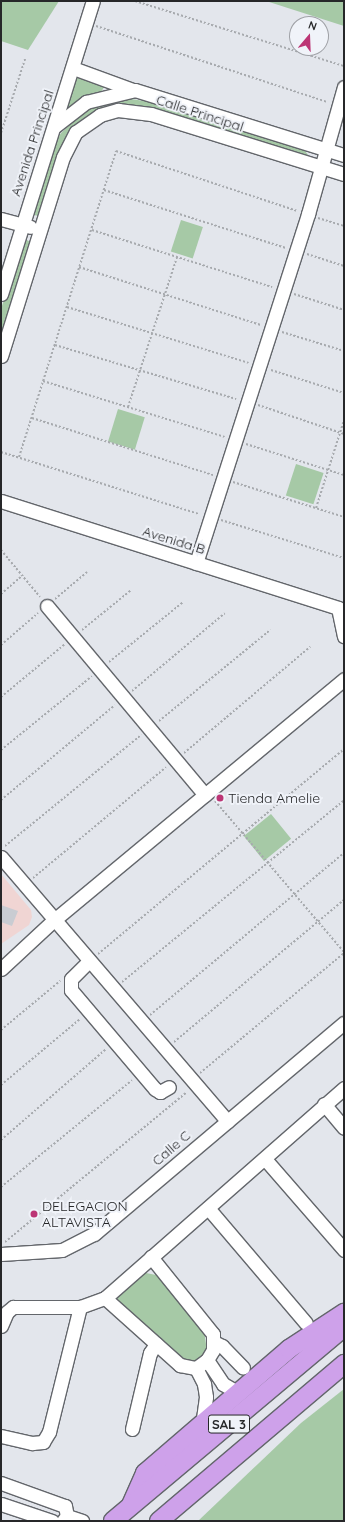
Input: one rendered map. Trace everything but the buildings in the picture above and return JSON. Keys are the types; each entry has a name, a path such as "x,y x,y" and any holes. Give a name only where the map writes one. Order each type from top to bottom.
{"highway":[{"path":"129,1508 144,1473 289,1349 344,1313"},
{"name":"SAL 3","path":"113,1521 344,1327"},
{"name":"SAL 3","path":"159,1521 344,1364"}],"street":[{"name":"Avenida Principal","path":"1,294 94,1"},
{"name":"Calle Principal","path":"73,68 135,90 344,155"},
{"path":"196,563 308,214 344,87"},
{"path":"54,127 86,102 135,90"},
{"name":"Calle Principal","path":"40,230 63,157 76,132 87,124 106,114 132,109 344,174"},
{"path":"1,219 40,230 1,356"},
{"name":"Avenida B","path":"1,502 341,607"},
{"path":"47,606 206,794"},
{"path":"341,607 344,636"},
{"path":"1,968 54,920 344,680"},
{"path":"1,857 227,1121"},
{"path":"89,961 71,979 71,990 155,1089 160,1092 169,1088"},
{"name":"Calle C","path":"1,1254 62,1250 82,1242 119,1214 227,1121 344,1024"},
{"path":"1,1326 7,1312 13,1307 80,1307 105,1298 344,1088"},
{"path":"324,1104 344,1128"},
{"path":"265,1158 344,1250"},
{"path":"208,1208 306,1323"},
{"path":"105,1298 180,1365 196,1368 207,1360 214,1342 206,1321 151,1257"},
{"path":"1,1436 32,1443 43,1442 49,1432 80,1307"},
{"path":"214,1342 222,1346 243,1368"},
{"path":"132,1429 150,1353 156,1344"},
{"path":"207,1360 223,1384 237,1392"},
{"path":"196,1368 204,1384 206,1397 202,1424"},
{"path":"1,1483 65,1506 65,1518 82,1521"},
{"path":"1,1504 52,1521"}],"path":[{"path":"135,1 344,66"},
{"path":"87,23 338,106"},
{"path":"1,134 25,59"},
{"path":"19,457 116,151 344,226"},
{"path":"104,190 344,266"},
{"path":"91,230 344,310"},
{"path":"128,407 177,257"},
{"path":"79,267 344,351"},
{"path":"67,307 344,392"},
{"path":"55,345 248,402 344,434"},
{"path":"43,381 344,475"},
{"path":"32,418 344,517"},
{"path":"316,508 344,420"},
{"path":"1,452 344,558"},
{"path":"1,550 47,606"},
{"path":"1,594 22,576"},
{"path":"1,800 225,613"},
{"path":"1,849 270,630"},
{"path":"89,961 344,749"},
{"path":"1,1245 194,1082 344,952 268,862 206,794"},
{"path":"114,990 344,800"},
{"path":"142,1022 344,853"},
{"path":"165,1049 344,900"},
{"path":"1,1030 62,980 71,979"},
{"path":"1,1085 89,1012"},
{"path":"1,1140 115,1042"},
{"path":"1,1187 140,1072"}],"shaded area":[{"path":"1,874 31,910 32,917 29,925 1,944"}],"green space":[{"path":"1,1 59,1 28,50 1,41"},
{"path":"266,1 344,1 344,26 329,21 329,16 313,16"},
{"path":"80,76 104,84 104,87 100,94 77,101 64,112 75,77"},
{"path":"125,98 163,104 304,150 310,157 142,106 120,105 91,115 39,216 34,215 53,147 61,133 86,110"},
{"path":"181,220 203,227 193,258 171,251"},
{"path":"27,240 30,242 1,342 1,309 22,243"},
{"path":"118,409 145,417 135,450 108,442"},
{"path":"296,464 324,473 313,504 286,495"},
{"path":"271,814 291,839 264,861 244,836"},
{"path":"141,1272 156,1275 204,1330 207,1351 196,1362 180,1360 116,1303 117,1294"},
{"path":"344,1389 344,1521 198,1521 301,1423"}],"place":[{"name":"Tienda Amelie","path":"220,798"},
{"name":"DELEGACION ALTAVISTA","path":"34,1214"}]}
